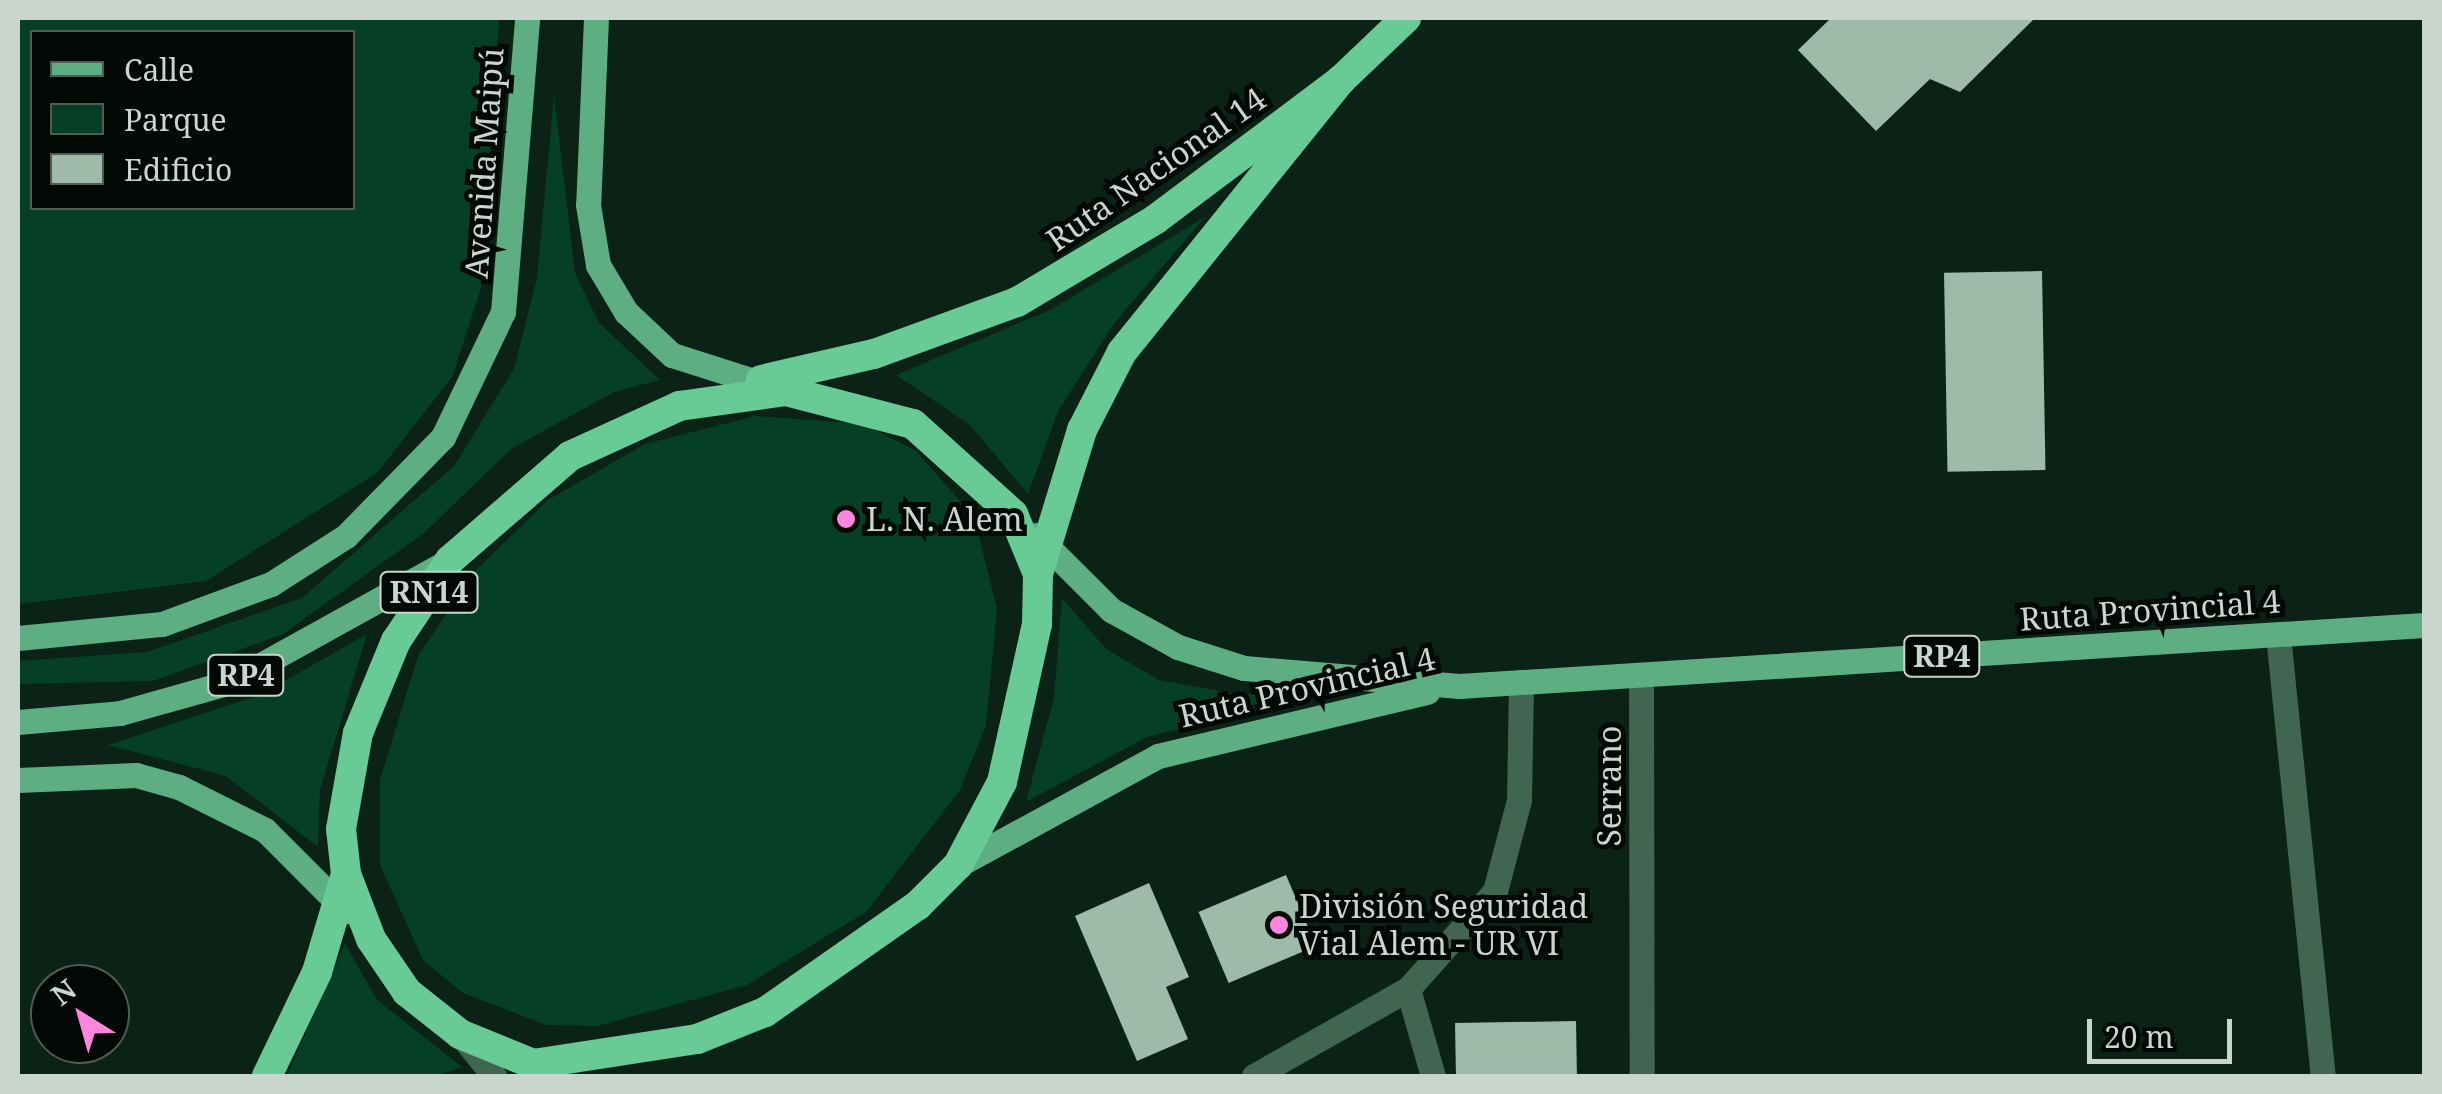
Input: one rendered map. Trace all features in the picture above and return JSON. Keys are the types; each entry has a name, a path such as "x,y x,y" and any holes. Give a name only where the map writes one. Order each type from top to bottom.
{"highway":[{"name":"Ruta Nacional 14","path":"718,395 754,382 874,354 1017,302 1156,219 1341,80 1406,18"},
{"name":"Ruta Nacional 14","path":"1042,559 1082,430 1122,352 1341,80"},
{"name":"RN14","path":"266,1076 317,972 342,888 340,830 358,733 396,640 450,560 570,456 718,395 786,391 913,424 1014,514 1042,559 1027,697 1002,782 958,865 871,944 765,1012 697,1039 533,1064 495,1076"},
{"name":"RN14","path":"342,888 407,992 460,1034 533,1064"}],"main road":[{"name":"Avenida Maipú","path":"18,638 162,624 271,584 375,512 443,437 503,312 526,18"},
{"path":"596,18 588,205 598,265 626,312 672,356 786,391"},
{"name":"Ruta Provincial 4","path":"1042,559 1111,610 1178,647 1244,668 1460,686"},
{"name":"RP4","path":"18,722 120,713 230,682 450,560"},
{"name":"Ruta Provincial 4","path":"958,865 1158,756 1265,724 1460,686 2424,625"},
{"path":"18,780 136,776 180,787 265,830 342,888"}],"street":[{"path":"2278,634 2323,1076"},
{"name":"Serrano","path":"1641,675 1642,1076"},
{"path":"1254,1076 1408,990 1495,891 1519,800 1522,682"},
{"path":"1408,990 1434,1076"},
{"path":"460,1034 495,1076"}],"green space":[{"path":"18,18 499,18 484,279 452,377 377,473 206,581 18,604"},
{"path":"554,96 575,273 599,323 660,380 614,392 511,449 424,533 283,634 153,681 18,684 18,661 147,652 302,598 454,466 514,369 537,278"},
{"path":"1205,217 1115,322 1058,411 1028,494 970,425 896,375 1050,310"},
{"path":"756,416 863,424 916,451 974,517 997,609 986,725 960,790 866,912 747,985 597,1026 547,1025 463,993 423,960 380,865 380,780 418,656 475,571 548,500 645,444"},
{"path":"1062,598 1106,649 1159,680 1236,694 1320,694 1147,737 1026,802 1054,698"},
{"path":"367,634 320,790 318,847 226,776 108,745 260,695"},
{"path":"345,943 377,1000 462,1067 436,1076 287,1076"}],"building":[{"path":"1831,18 2035,18 1960,92 1930,79 1876,131 1798,50"},
{"path":"2042,271 2045,470 1947,472 1944,273"},
{"path":"1286,875 1316,946 1229,983 1199,912"},
{"path":"1149,883 1189,977 1166,987 1188,1039 1137,1061 1075,916"},
{"path":"1576,1021 1577,1076 1456,1076 1455,1023"}],"place":[{"name":"L. N. Alem","path":"846,519"},
{"name":"División Seguridad Vial Alem - UR VI","path":"1279,925"}]}
